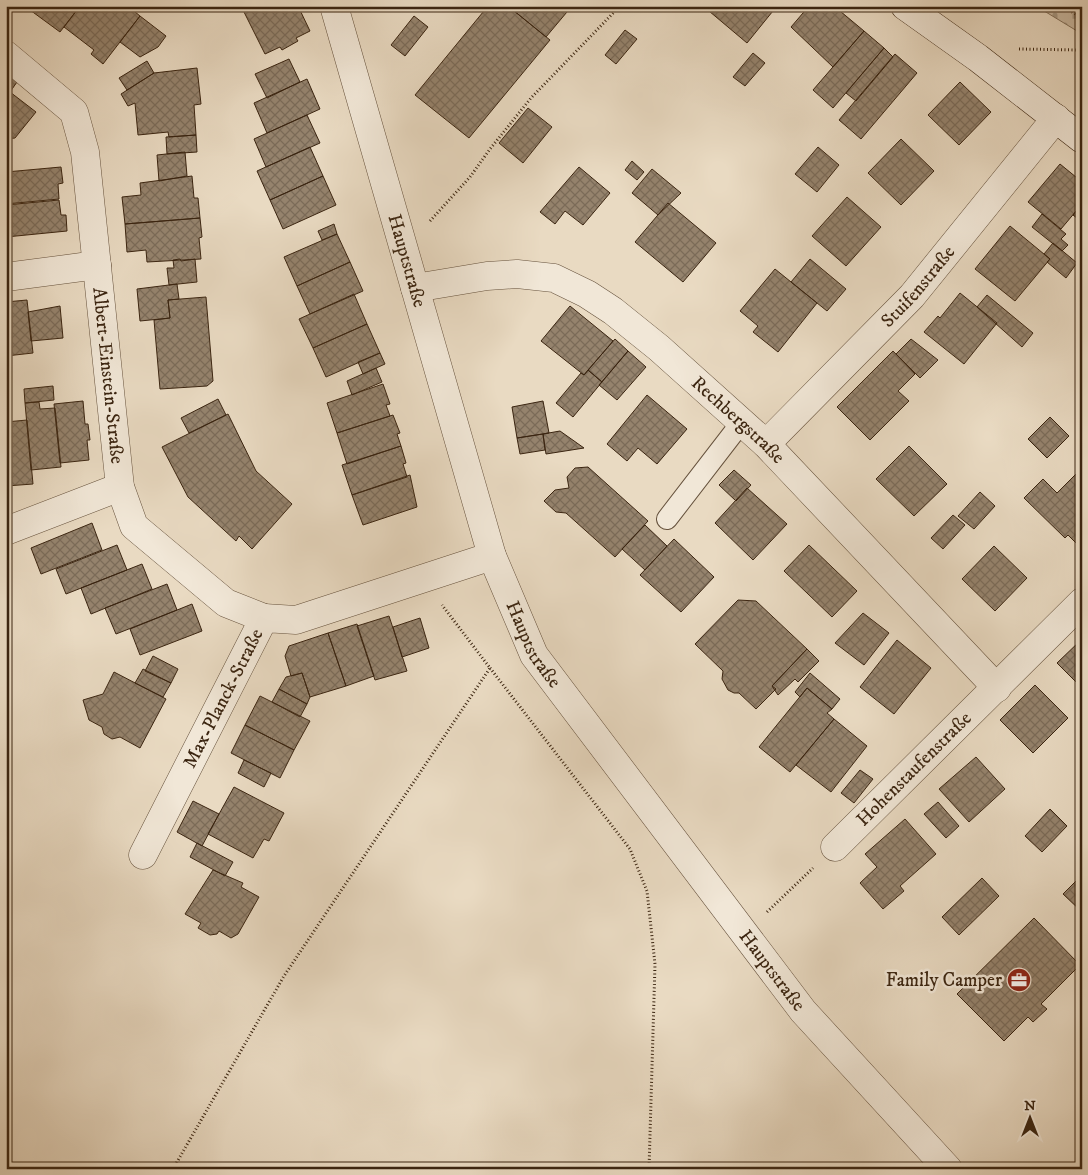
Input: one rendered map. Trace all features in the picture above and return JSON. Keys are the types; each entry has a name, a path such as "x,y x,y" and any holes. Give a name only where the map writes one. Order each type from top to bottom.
{"street":[{"name":"Hauptstraße","path":"334,6 492,556 534,655 803,1011 948,1169"},
{"path":"912,8 1082,139"},
{"name":"Albert-Einstein-Straße","path":"6,55 74,112 85,152 120,487 134,526 226,603 264,618"},
{"name":"Stuifenstraße","path":"766,444 912,296 1056,118"},
{"name":"Albert-Einstein-Straße","path":"6,277 97,265"},
{"name":"Rechbergstraße","path":"415,288 510,274 554,278 587,294 659,348 740,423 766,444 997,688"},
{"name":"Albert-Einstein-Straße","path":"6,531 120,487"},
{"name":"Max-Planck-Straße","path":"143,855 264,618 296,620 492,556"},
{"name":"Hohenstaufenstraße","path":"835,847 1082,602"}],"lane":[{"path":"667,519 740,423"}],"path":[{"path":"404,250 470,177 531,98 620,6"},
{"path":"1063,6 1082,18"},
{"path":"978,58 1006,49 1079,50"},
{"path":"422,578 630,849 647,891 655,964 649,1169"},
{"path":"173,1169 284,976 490,668"},
{"path":"744,934 835,847"}],"green space":[{"path":"1036,6 1082,6 1082,34"}],"building":[{"path":"33,6 80,6 60,32 30,10"},
{"path":"80,6 128,6 140,16 103,64 91,54 94,50 64,27"},
{"path":"241,6 298,6 310,31 296,38 298,41 282,50 280,47 265,54"},
{"path":"488,6 508,6 550,40 469,138 415,95"},
{"path":"508,6 572,6 546,37"},
{"path":"703,6 777,6 747,43"},
{"path":"809,6 834,6 864,31 833,67 791,27"},
{"path":"140,16 166,36 158,47 140,57 120,42"},
{"path":"414,16 428,27 405,56 391,45"},
{"path":"625,30 637,39 616,64 605,55"},
{"path":"864,31 884,48 833,108 813,90"},
{"path":"884,48 893,57 856,101 846,93"},
{"path":"753,53 765,63 745,86 733,77"},
{"path":"895,54 917,73 861,139 839,120"},
{"path":"289,59 300,82 267,98 255,74"},
{"path":"147,61 154,73 127,90 119,78"},
{"path":"197,68 201,104 194,105 196,135 169,137 168,132 138,135 135,103 128,106 121,94 154,73"},
{"path":"6,74 17,82 10,92 36,112 15,138 6,139"},
{"path":"307,79 320,109 267,133 254,103"},
{"path":"960,82 991,112 959,145 928,115"},
{"path":"528,108 552,127 523,163 499,143"},
{"path":"307,115 320,143 266,167 254,139"},
{"path":"196,135 197,152 167,154 166,137"},
{"path":"901,139 934,171 901,205 868,173"},
{"path":"310,147 323,176 270,200 257,171"},
{"path":"818,147 839,165 817,192 795,174"},
{"path":"185,152 187,176 159,181 157,155"},
{"path":"632,161 644,172 637,180 625,170"},
{"path":"1060,164 1082,182 1082,204 1061,229 1028,202"},
{"path":"61,167 63,183 58,184 59,199 6,204 6,172"},
{"path":"579,167 610,193 583,225 565,211 555,224 540,212"},
{"path":"652,169 681,193 658,215 632,193"},
{"path":"192,176 194,198 198,198 200,218 125,224 122,197 141,195 140,183"},
{"path":"323,176 336,205 283,229 270,200"},
{"path":"847,197 881,227 846,266 812,236"},
{"path":"59,200 61,215 66,215 67,231 6,237 6,205"},
{"path":"668,203 716,243 683,282 635,242"},
{"path":"1082,204 1082,222 1073,215"},
{"path":"1042,214 1066,234 1061,239 1068,245 1062,251 1032,227"},
{"path":"200,218 202,237 199,238 201,259 147,262 146,250 127,252 125,224"},
{"path":"334,224 337,234 322,240 318,231"},
{"path":"1010,226 1050,259 1015,301 975,269"},
{"path":"337,234 350,262 297,286 284,257"},
{"path":"1053,243 1077,263 1066,278 1047,262 1050,259 1044,254"},
{"path":"180,259 181,261 195,259 197,282 169,285 167,268 174,268 173,260"},
{"path":"810,259 846,289 827,311 791,282"},
{"path":"350,262 363,291 310,314 297,286"},
{"path":"775,269 817,303 778,352 753,332 758,326 740,311"},
{"path":"177,284 179,299 168,300 170,318 140,321 137,289"},
{"path":"960,293 997,323 964,364 924,332 938,316 940,318"},
{"path":"354,294 367,324 313,348 299,319"},
{"path":"987,295 1033,333 1022,347 977,307"},
{"path":"206,297 213,381 207,386 160,389 154,320 170,318 168,300"},
{"path":"27,300 33,353 6,356 6,302"},
{"path":"60,306 63,338 31,341 28,312"},
{"path":"570,306 613,341 584,375 541,341"},
{"path":"367,324 380,353 326,377 313,348"},
{"path":"615,339 628,351 602,382 588,370"},
{"path":"911,339 938,360 920,378 896,354"},
{"path":"628,351 646,367 617,400 599,385"},
{"path":"893,351 915,374 898,391 909,401 870,440 837,407"},
{"path":"380,353 385,364 363,374 358,362"},
{"path":"376,368 382,382 352,395 347,381"},
{"path":"588,370 602,382 573,417 556,403 581,373 584,375"},
{"path":"383,384 390,404 386,405 390,416 337,433 327,403"},
{"path":"53,386 54,400 25,403 24,389"},
{"path":"647,395 687,429 657,464 638,448 627,461 607,444"},
{"path":"218,399 226,415 189,433 181,418"},
{"path":"83,401 85,424 88,424 90,440 87,440 89,460 60,463 54,404"},
{"path":"543,401 549,433 517,438 512,407"},
{"path":"39,402 40,409 55,408 61,467 31,470 25,403"},
{"path":"228,414 256,471 292,504 252,549 239,536 236,541 188,497 162,447"},
{"path":"393,415 400,433 397,434 401,446 347,464 337,433"},
{"path":"1050,417 1069,436 1047,458 1028,439"},
{"path":"27,420 33,484 6,486 6,422"},
{"path":"560,431 584,448 546,454 543,434"},
{"path":"543,434 545,450 520,454 517,438"},
{"path":"401,446 406,463 403,464 407,477 352,495 342,465"},
{"path":"909,446 947,484 914,516 876,479"},
{"path":"588,467 648,521 615,557 566,513 556,512 544,501 555,490 569,488 567,477 575,468"},
{"path":"1082,468 1082,549 1068,535 1065,538 1024,498 1043,479 1057,493"},
{"path":"734,470 751,485 736,501 719,485"},
{"path":"410,475 417,507 363,525 352,495"},
{"path":"747,488 787,524 753,560 715,523"},
{"path":"980,492 995,506 974,529 958,516"},
{"path":"953,515 965,525 943,549 931,538"},
{"path":"92,523 102,550 41,574 31,548"},
{"path":"645,525 667,546 645,570 622,549"},
{"path":"674,539 714,577 681,612 640,575"},
{"path":"117,545 127,570 66,594 56,569"},
{"path":"809,545 857,591 832,617 784,571"},
{"path":"994,546 1027,578 995,611 962,579"},
{"path":"142,564 152,589 91,614 81,588"},
{"path":"167,584 177,610 116,634 105,608"},
{"path":"738,600 756,601 807,649 772,686 776,689 756,709 739,693 728,690 722,679 723,671 695,644"},
{"path":"192,604 202,631 140,655 130,629"},
{"path":"863,613 889,633 864,665 835,643"},
{"path":"389,616 407,671 375,680 357,626"},
{"path":"420,618 429,648 402,657 393,627"},
{"path":"357,624 374,676 346,686 328,633"},
{"path":"328,633 346,686 310,697 302,673 291,676 285,656 289,646"},
{"path":"1082,639 1082,688 1057,663"},
{"path":"897,640 931,668 894,714 860,687"},
{"path":"807,649 819,661 798,682 795,679 778,695 772,686"},
{"path":"153,656 178,669 171,683 145,671"},
{"path":"143,669 171,683 163,697 135,683"},
{"path":"114,672 166,699 140,748 120,737 112,739 104,734 102,727 89,720 83,700 103,694"},
{"path":"302,673 310,697 307,704 279,689 286,677"},
{"path":"810,673 840,699 832,709 807,688 800,697 795,692"},
{"path":"1035,685 1068,718 1033,753 1000,720"},
{"path":"807,688 832,709 827,713 834,719 790,772 759,747"},
{"path":"279,689 307,704 300,717 272,702"},
{"path":"260,696 310,721 294,750 245,725"},
{"path":"834,719 867,746 831,792 796,765"},
{"path":"245,725 294,750 280,778 231,753"},
{"path":"976,757 1005,789 969,822 939,789"},
{"path":"244,760 271,773 264,787 238,773"},
{"path":"860,770 873,779 854,803 841,793"},
{"path":"234,787 284,813 269,841 264,839 253,858 208,834"},
{"path":"193,801 219,814 202,846 177,832"},
{"path":"938,802 959,826 946,838 924,814"},
{"path":"1050,809 1067,826 1042,852 1025,836"},
{"path":"905,819 936,854 900,886 904,891 883,909 860,883 877,867 865,854"},
{"path":"197,843 233,862 225,876 190,857"},
{"path":"213,870 243,883 241,887 259,897 238,934 231,938 219,931 217,934 210,935 198,928 201,923 185,914"},
{"path":"1082,875 1082,912 1063,894"},
{"path":"982,878 999,896 959,935 942,917"},
{"name":"Family Camper","path":"1034,918 1080,965 1041,1004 1047,1009 1033,1022 1028,1017 1004,1041 957,994"}],"place":[{"name":"Family Camper","path":"1019,980"}]}
